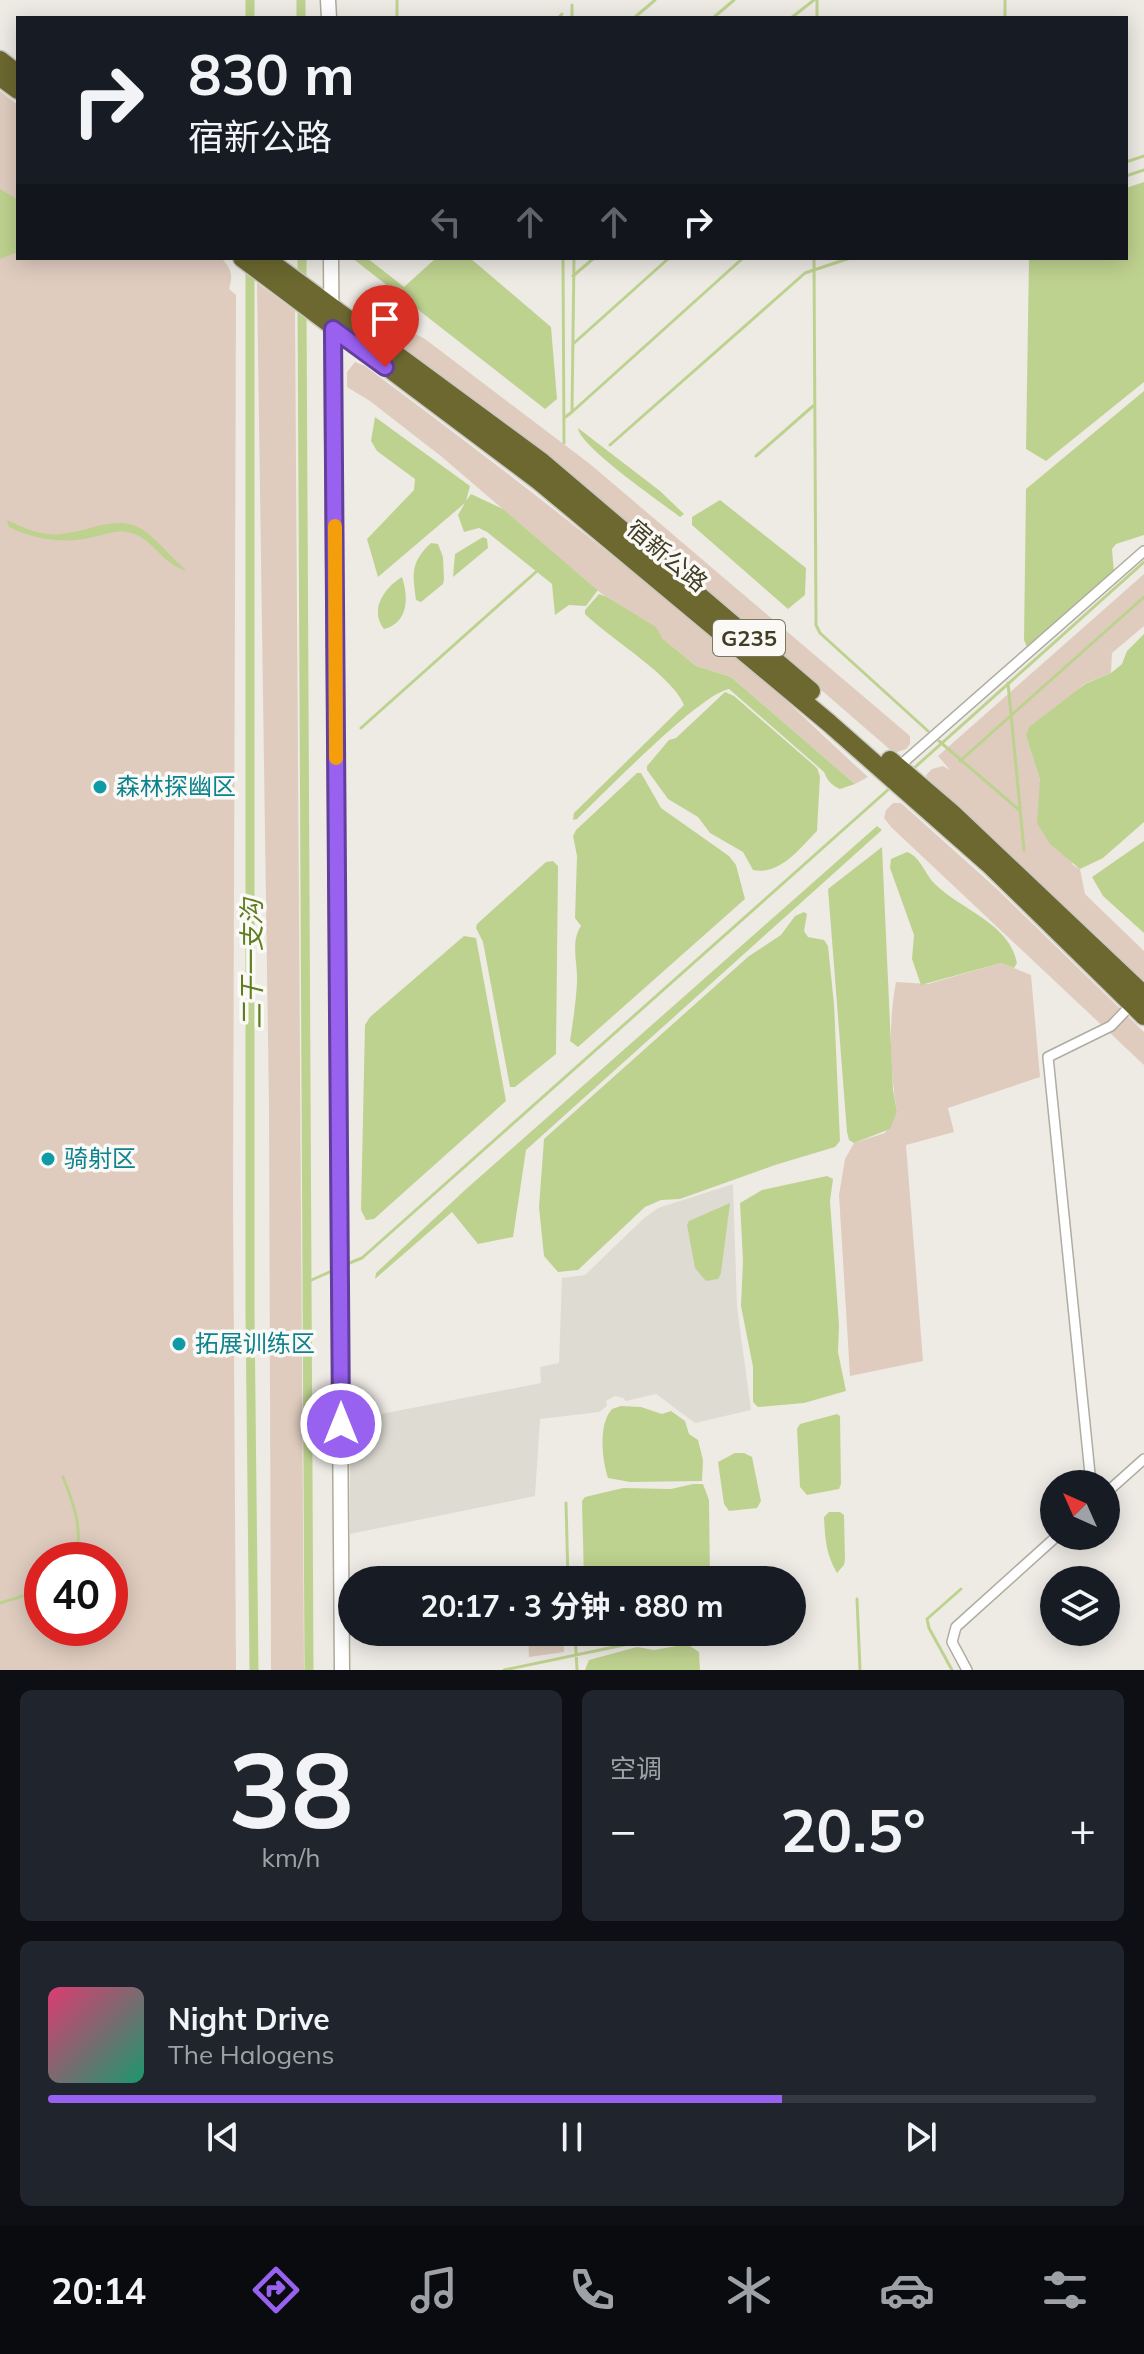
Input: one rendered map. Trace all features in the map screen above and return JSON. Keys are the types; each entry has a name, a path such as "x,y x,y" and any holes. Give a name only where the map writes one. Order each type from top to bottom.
{"highway":[{"path":"0,60 16,72"},
{"name":"宿新公路","path":"246,260 307,298 332,308 542,462 893,771"},
{"name":"宿新公路","path":"267,260 307,298 333,329 539,481 893,771 952,813 1141,1000"}],"street":[{"path":"331,260 342,1670"},
{"path":"893,771 1144,551"},
{"path":"1090,1470 1048,1057 1111,1026 1141,1000"},
{"path":"1120,1480 1144,1459"},
{"path":"967,1670 952,1642 956,1627 1041,1550"}],"shaded area":[{"path":"0,91 16,103 16,260 222,260 231,272 229,289 236,295 233,1197 236,1670 0,1670"},
{"path":"1144,182 1144,382 1046,461 1026,449 1029,260 1128,260 1128,187"},
{"path":"0,189 16,199 16,253 0,259"},
{"path":"355,260 370,260 404,287 434,260 472,260 551,327 557,399 545,409"},
{"path":"257,283 295,311 304,1670 271,1670 269,1107"},
{"path":"387,322 425,339 590,464 910,736 906,749 894,753 768,644 380,333"},
{"path":"355,362 365,366 463,440 657,592 767,683 868,777 855,784 731,677 696,666 662,638 655,627 602,594 442,457 347,387 347,372"},
{"path":"1144,391 1144,535 1116,544 1112,549 1114,573 1027,647 1024,640 1026,489"},
{"path":"375,417 470,486 466,501 471,494 503,509 598,590 586,606 569,605 555,615 552,584 487,532 479,528 464,532 458,515 465,503 378,577 367,539 414,490 415,479 377,451 371,441"},
{"path":"578,428 660,491 684,514 680,517 623,474 592,448"},
{"path":"720,500 806,568 805,595 788,609 692,525 692,517"},
{"path":"7,520 49,534 111,524 135,526 151,536 187,571 171,563 146,540 131,533 50,540 9,527"},
{"path":"483,537 487,539 488,548 453,577 455,554"},
{"path":"431,543 438,544 443,557 444,580 421,602 416,600 414,568"},
{"path":"1144,574 1144,626 1112,653 1111,673 1084,684 1026,736 1073,865 1080,869 1085,894 1144,951 1144,984 1097,936 929,784 926,775 932,769 943,766 950,770 938,756"},
{"path":"402,577 406,593 405,609 398,621 384,629 378,607 384,593"},
{"path":"599,594 656,627 662,638 696,666 731,677 855,784 840,789 834,786 824,772 729,689 715,695 675,726 573,820 574,813 684,705 678,694 654,670 585,614"},
{"path":"1144,634 1144,822 1103,858 1080,869 1050,844 1037,823 1040,780 1026,736 1029,727 1085,684 1111,673 1122,664 1127,651"},
{"path":"725,692 734,696 817,768 820,776 817,831 789,859 772,869 753,870 743,852 710,833 698,817 668,799 647,770 669,740 676,738"},
{"path":"637,773 641,773 661,808 729,856 736,865 745,899 578,1047 570,1041 577,982 575,946 581,926 575,918 577,856 573,836"},
{"path":"893,803 901,803 997,889 1144,1032 1144,1065 891,827 884,818 886,810"},
{"path":"877,826 882,830 526,1150 513,1237 478,1244 452,1212 375,1279 376,1273 465,1190"},
{"path":"1144,841 1144,933 1103,896 1092,877"},
{"path":"882,847 893,1090 897,1112 890,1129 854,1143 849,1140 847,1132 828,889"},
{"path":"907,852 916,858 936,885 1005,938 1013,949 1017,963 1014,968 1001,963 921,985 912,959 914,935 890,868 891,859"},
{"path":"553,861 558,866 556,1054 515,1087 510,1087 483,942 476,928 546,862"},
{"path":"804,912 807,914 804,931 808,937 824,940 828,946 834,1004 840,1141 835,1147 680,1199 661,1200 645,1207 578,1270 558,1272 544,1256 539,1207 544,1139 749,956 781,935 795,916"},
{"path":"464,936 476,938 506,1101 374,1219 366,1220 361,1210 365,1025 370,1017"},
{"path":"1001,963 1031,975 1040,1077 948,1108 954,1132 906,1145 923,1361 850,1376 839,1195 845,1159 854,1143 885,1133 897,1113 891,1047 896,982 928,984"},
{"path":"827,1176 833,1179 830,1201 839,1325 838,1352 846,1391 804,1403 758,1407 753,1402 753,1367 741,1306 743,1261 740,1203 762,1190"},
{"path":"733,1184 737,1307 751,1410 695,1423 656,1394 626,1401 615,1396 606,1401 607,1406 599,1412 540,1419 535,1496 350,1534 350,1420 541,1383 540,1367 559,1363 562,1278 585,1275 658,1208"},
{"path":"730,1203 721,1273 718,1279 706,1281 695,1268 687,1225 689,1221"},
{"path":"641,1407 662,1414 671,1411 685,1421 689,1434 698,1440 703,1460 702,1481 630,1482 608,1478 603,1433 612,1409"},
{"path":"837,1414 840,1416 841,1484 839,1489 807,1495 800,1487 797,1429 800,1424"},
{"path":"735,1453 752,1457 761,1501 757,1508 729,1511 724,1504 718,1462"},
{"path":"703,1484 709,1500 710,1566 584,1566 582,1501 585,1497 623,1488 671,1489"},
{"path":"829,1512 844,1515 845,1560 837,1573 826,1539 824,1517"},
{"path":"529,1646 564,1646 564,1652 529,1657"},
{"path":"690,1646 699,1652 700,1670 585,1670 589,1660 637,1647 654,1650"}],"waterway":[{"name":"二干一支沟","path":"250,0 250,16"},
{"path":"301,0 301,16"},
{"path":"397,0 397,16"},
{"path":"636,16 655,0"},
{"path":"715,16 734,0"},
{"path":"794,16 814,0"},
{"path":"817,0 817,16"},
{"path":"1005,0 1005,16"},
{"path":"572,5 572,16"},
{"path":"1128,161 1144,156"},
{"path":"1128,175 1144,170"},
{"path":"302,260 302,287"},
{"path":"563,260 564,443"},
{"path":"564,418 572,412 574,260"},
{"path":"573,276 592,260"},
{"path":"573,344 667,260"},
{"path":"572,412 741,260"},
{"path":"814,260 816,625 820,633 928,731"},
{"path":"610,445 805,273 844,260"},
{"name":"二干一支沟","path":"250,265 250,1314 254,1670"},
{"path":"302,305 309,1670"},
{"path":"756,456 813,406"},
{"path":"913,769 1144,562"},
{"path":"361,728 537,571"},
{"path":"960,761 1144,597"},
{"path":"1008,683 1024,850"},
{"path":"939,741 1018,809"},
{"path":"347,1264 362,1258 890,788"},
{"path":"307,1282 332,1271"},
{"path":"63,1477 74,1507 78,1542"},
{"path":"566,1503 568,1566"},
{"path":"952,1670 927,1619 961,1589"},
{"path":"0,1603 24,1596"},
{"path":"857,1599 860,1670"},
{"path":"576,1646 577,1670"},
{"path":"504,1670 619,1646"}],"slow traffic":[{"path":"335,526 336,758"}],"place":[{"name":"森林探幽区","path":"100,787"},
{"name":"骑射区","path":"48,1159"},
{"name":"拓展训练区","path":"179,1344"}],"route":[{"path":"341,1424 333,329 385,367"}]}
